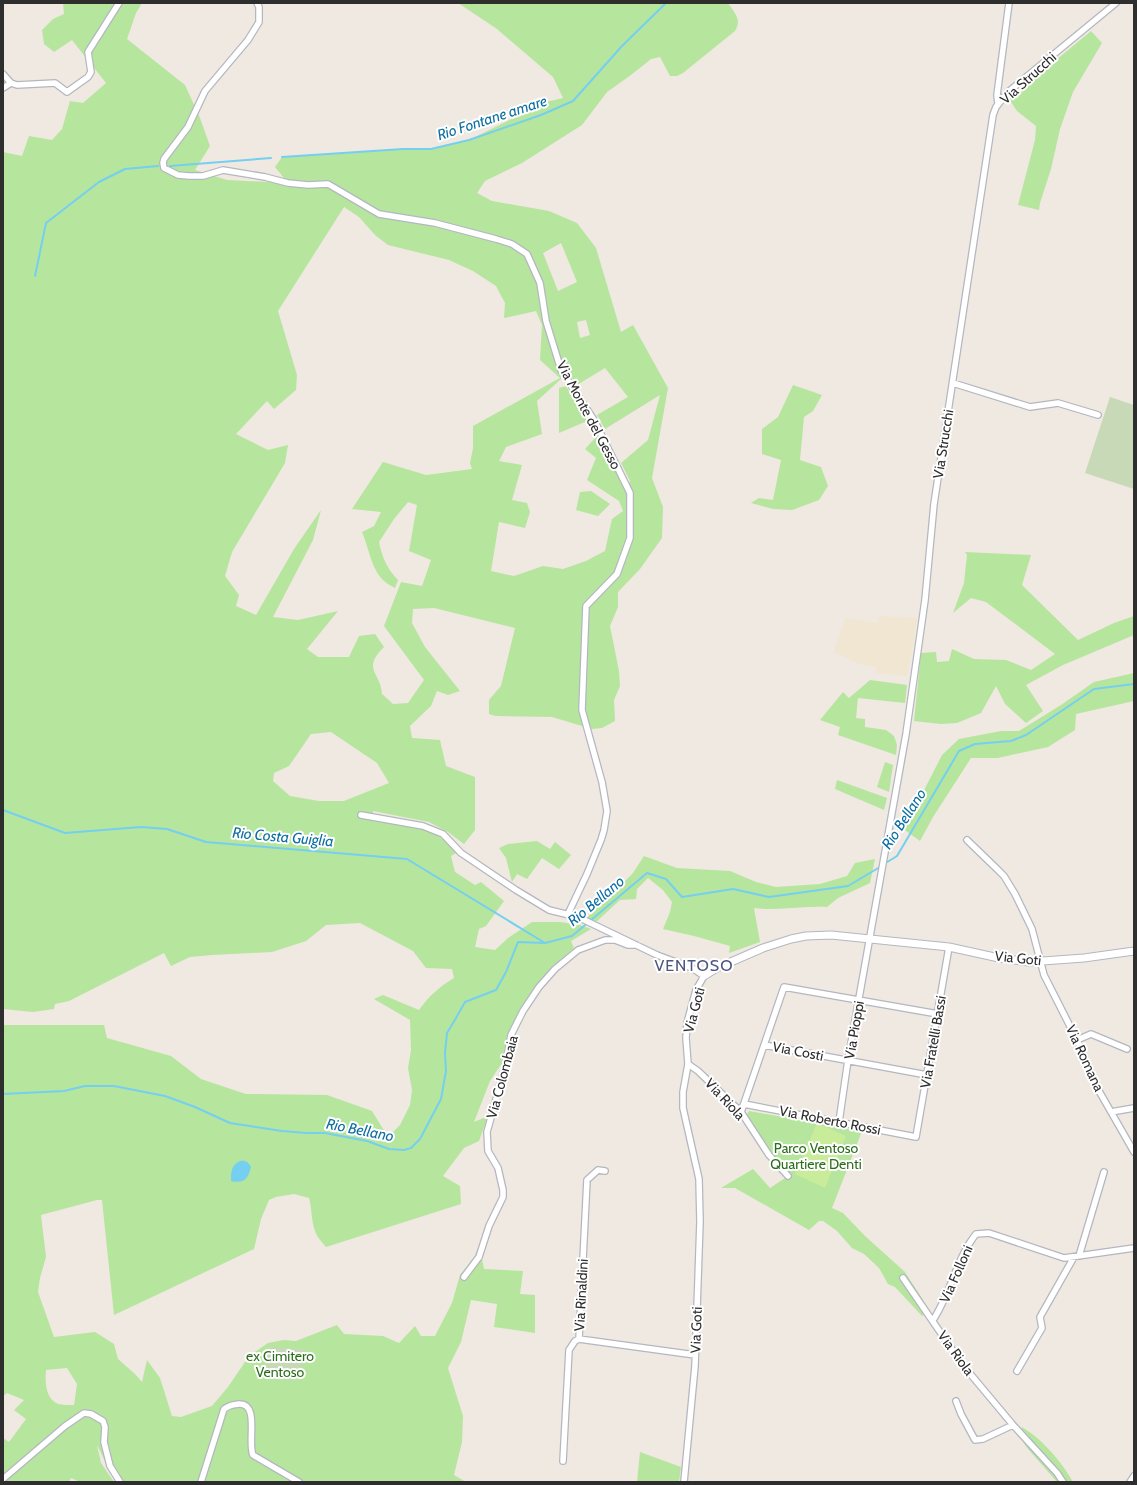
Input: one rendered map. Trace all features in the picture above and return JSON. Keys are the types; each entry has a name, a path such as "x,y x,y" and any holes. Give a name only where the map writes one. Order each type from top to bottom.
{"street":[{"path":"3,74 11,83 17,85 55,83 67,92 91,72 88,52 119,3"},
{"name":"Via Monte del Gesso","path":"257,3 259,8 259,22 248,40 205,91 188,127 164,159 164,168 178,175 203,176 224,170 265,177 288,183 308,185 328,184 379,214 435,223 496,239 512,244 527,254 540,283 546,321 561,370 594,420 630,492 630,538 617,574 586,606 582,710 602,782 606,811 604,830 601,840 568,914"},
{"path":"998,104 997,95 1009,3"},
{"name":"Via Strucchi","path":"870,939 906,734 923,614 934,504 994,110 1008,92 1116,3"},
{"path":"3,88 11,83"},
{"path":"952,383 1030,407 1058,403 1098,415"},
{"name":"Via Colombaia","path":"361,816 423,826 443,834 461,854 516,890 552,911 568,914 584,920 657,954 692,968 704,976"},
{"name":"Via Romana","path":"967,840 997,868 1009,885 1032,929 1044,975 1077,1040 1100,1091 1134,1152"},
{"name":"Via Goti","path":"684,1482 690,1429 695,1355 700,1222 700,1179 683,1108 683,1092 688,1064 686,1038 687,1023 696,990 704,976 717,968 750,954 791,939 806,936 831,935 949,947 1006,959 1040,962 1134,951"},
{"name":"Via Colombaia","path":"464,1277 479,1257 489,1226 503,1197 498,1168 488,1151 487,1132 506,1062 511,1035 523,1011 539,987 555,969 578,950 611,939 628,945 638,945"},
{"name":"Via Pioppi","path":"839,1122 848,1060 870,939"},
{"name":"Via Fratelli Bassi","path":"916,1137 949,947"},
{"path":"741,1112 784,987 938,1014"},
{"path":"1077,1040 1091,1034 1127,1049"},
{"name":"Via Costi","path":"764,1045 927,1075"},
{"name":"Via Riola","path":"688,1064 698,1071 741,1112 769,1155 788,1176"},
{"name":"Via Roberto Rossi","path":"744,1104 916,1137"},
{"path":"1111,1112 1134,1108"},
{"name":"Via Rinaldini","path":"605,1171 598,1170 587,1180 579,1339 695,1355"},
{"path":"1016,1371 1042,1328 1040,1317 1076,1257 1104,1172"},
{"name":"Via Folloni","path":"933,1320 946,1296 967,1245 976,1234 989,1233 1064,1258 1134,1248"},
{"name":"Via Riola","path":"903,1278 962,1364 1013,1425 1057,1473 1063,1482"},
{"path":"563,1461 569,1350 575,1341 579,1339"},
{"path":"956,1401 961,1414 976,1440 983,1440 1013,1425"},
{"path":"201,1482 224,1410 230,1405 243,1404 248,1408 252,1423 250,1450 253,1454 299,1482"},
{"path":"3,1478 65,1426 84,1414 91,1414 102,1421 105,1427 104,1442 110,1466 120,1482"},
{"path":"1130,1482 1134,1476"}],"shaded area":[{"path":"879,616 916,618 917,620 907,676 876,673 876,667 859,664 834,652 845,618 877,623"}],"green space":[{"path":"63,3 142,3 136,13 127,39 185,85 200,118 210,146 195,170 227,180 288,183 275,167 282,157 403,149 431,149 469,140 546,102 563,98 553,77 497,29 458,3 728,3 738,20 735,31 683,73 677,76 670,76 660,57 651,59 607,92 582,125 522,163 485,181 477,193 492,201 549,211 577,223 596,248 621,332 633,325 668,388 652,478 663,507 662,538 640,569 618,592 618,607 610,626 619,671 620,686 614,700 615,721 602,728 592,729 552,717 496,716 489,714 489,700 501,686 515,628 434,608 413,609 412,623 425,647 460,691 448,695 437,691 431,706 410,726 412,738 440,740 446,766 475,777 475,830 464,844 448,832 429,822 373,811 373,821 423,828 443,839 458,852 451,856 455,872 475,885 481,882 504,901 486,926 479,929 475,947 495,950 508,938 532,922 560,922 580,925 591,929 571,941 574,948 553,966 537,984 520,1009 507,1035 502,1063 490,1081 474,1122 488,1116 479,1141 464,1148 443,1176 460,1186 461,1204 326,1247 315,1231 309,1198 294,1194 276,1197 269,1200 261,1219 254,1249 114,1315 102,1200 41,1215 46,1257 38,1292 54,1337 95,1332 114,1344 118,1359 142,1382 147,1360 160,1378 172,1416 181,1417 212,1406 228,1387 249,1356 268,1343 284,1340 296,1341 337,1325 344,1334 383,1336 399,1343 415,1326 421,1336 435,1336 452,1303 460,1275 475,1256 479,1245 484,1269 523,1271 520,1294 535,1295 535,1333 494,1327 497,1304 471,1300 461,1342 448,1368 463,1416 462,1442 454,1475 466,1482 201,1482 207,1454 197,1482 119,1482 110,1471 97,1445 101,1463 114,1482 80,1482 71,1478 69,1482 3,1482 3,1438 9,1442 26,1419 14,1410 24,1400 7,1393 3,1396 3,1025 104,1025 107,1038 171,1056 201,1079 246,1094 327,1095 372,1111 388,1137 400,1125 410,1105 412,1090 408,1068 411,1050 410,1020 374,999 383,995 419,1010 435,992 454,978 452,969 426,968 413,951 360,923 326,925 306,941 272,952 190,957 171,966 164,953 69,1001 55,1004 54,1009 33,1012 3,1009 3,152 22,156 29,136 52,140 62,129 70,101 83,103 106,83 72,40 54,52 44,44 42,30 53,19 64,14","holes":["344,207 359,217 375,235 388,245 449,260 473,271 496,286 505,303 504,318 536,311 542,325 540,360 560,378 473,426 473,448 470,463 472,469 426,475 383,462 352,509 381,512 374,526 362,532 376,571 384,581 395,588 398,580 391,572 382,553 379,542 394,519 408,502 417,505 409,551 431,560 422,586 401,582 384,626 424,680 408,703 393,704 382,694 373,666 377,655 384,647 375,634 359,636 349,657 318,657 307,649 338,611 298,620 273,617 313,540 321,510 294,549 256,615 236,606 239,595 225,576 232,552 285,463 288,445 268,450 236,434 267,401 274,409 296,390 297,375 278,311","561,243 577,282 558,291 543,253","586,320 590,335 580,338 577,322","563,365 577,385 605,368 628,397 597,415 605,429 660,395 648,440 621,463 630,481 626,490 597,436 585,449 596,458 587,480 619,501 623,511 612,519 605,551 586,561 563,569 543,566 514,576 491,571 499,522 525,528 530,512 527,503 512,500 522,465 499,461 506,447 542,434 537,401 561,379","331,732 377,763 389,783 344,801 319,801 290,796 273,781 274,773 289,766 311,734","67,1368 77,1384 74,1405 58,1404 54,1402 48,1394 46,1370"]},
{"path":"1091,31 1102,43 1073,92 1060,129 1051,169 1039,210 1018,205 1035,140 1036,126 1017,111 1009,99"},
{"path":"793,385 822,395 813,411 804,417 800,460 821,467 828,486 819,500 792,510 773,509 751,503 759,498 773,500 781,460 762,454 762,429 778,417"},
{"path":"566,386 587,421 559,433 559,388"},
{"path":"1110,397 1134,405 1134,489 1085,473"},
{"path":"591,491 610,504 598,516 576,510 580,492"},
{"path":"965,552 1031,555 1022,585 1078,640 1114,623 1134,616 1134,635 1063,665 1026,685 1043,711 1026,723 1005,704 996,686 981,713 957,723 941,724 914,721 921,653 936,652 937,662 949,661 952,649 974,659 1006,660 1031,670 1055,654 986,602 971,598 953,613 964,583 967,555"},
{"path":"1134,673 1134,701 1076,714 1075,730 1048,747 998,758 971,758 933,817 920,841 902,828 916,806 942,755 959,739 1001,731 1019,731 1061,705 1094,682"},
{"path":"870,680 907,685 905,703 858,698 856,718 865,719 865,727 886,730 894,736 897,745 896,755 838,735 840,727 820,720 843,692 849,698"},
{"path":"885,762 893,765 889,792 877,787"},
{"path":"837,780 887,798 884,810 835,789"},
{"path":"537,841 550,849 555,842 571,855 559,869 542,858 527,879 517,874 512,882 506,858 499,848 508,844"},
{"path":"644,856 677,868 730,871 756,882 776,887 820,884 847,876 855,863 875,859 870,883 838,898 827,907 772,909 754,908 760,942 729,953 730,946 663,929 670,912 672,902 663,890 648,878 637,889 636,899 620,900 596,922 587,918 617,882 622,884 633,873"},
{"name":"Parco Ventoso Quartiere Denti","path":"749,1111 862,1131 832,1208 843,1213 865,1236 905,1272 925,1303 929,1312 922,1316 895,1287 888,1284 879,1268 864,1254 852,1248 837,1231 823,1221 819,1221 809,1230 735,1188 721,1188 753,1169 770,1188 788,1176 745,1118"},
{"name":"Parco Ventoso Quartiere Denti","path":"817,1123 846,1136 825,1188 795,1174"},
{"name":"ex Cimitero Ventoso","path":"267,1347 304,1349 300,1381 261,1378"},
{"path":"1022,1427 1044,1444 1073,1482 1057,1482 1021,1439"},
{"path":"640,1452 681,1467 679,1482 637,1482"}],"water":[{"path":"240,1161 247,1162 251,1167 248,1175 245,1180 239,1182 231,1181 231,1172 233,1167"}],"waterway":[{"name":"Rio Fontane amare","path":"282,157 403,149 431,149 469,140 541,115 573,101 622,46 666,3"},
{"name":"Rio Fontane amare","path":"170,166 271,158"},
{"name":"Rio Fontane amare","path":"35,276 46,223 99,182 125,169 158,166"},
{"name":"Rio Bellano","path":"884,864 897,856 959,751 975,744 1011,741 1026,735 1094,689 1134,684"},
{"name":"Rio Costa Guiglia","path":"3,810 65,833 141,827 167,829 206,842 407,859 545,943"},
{"name":"Rio Bellano","path":"3,1094 64,1091 85,1086 114,1086 165,1096 195,1107 230,1123 282,1131 325,1133 367,1141 389,1149 404,1150 411,1148 420,1139 441,1099 446,1071 445,1053 447,1033 465,1002 496,990 506,972 518,942 545,943 572,936 647,873 666,879 682,897 733,889 769,897 848,886 880,867"}],"district":[{"name":"VENTOSO","path":"694,965"}]}
